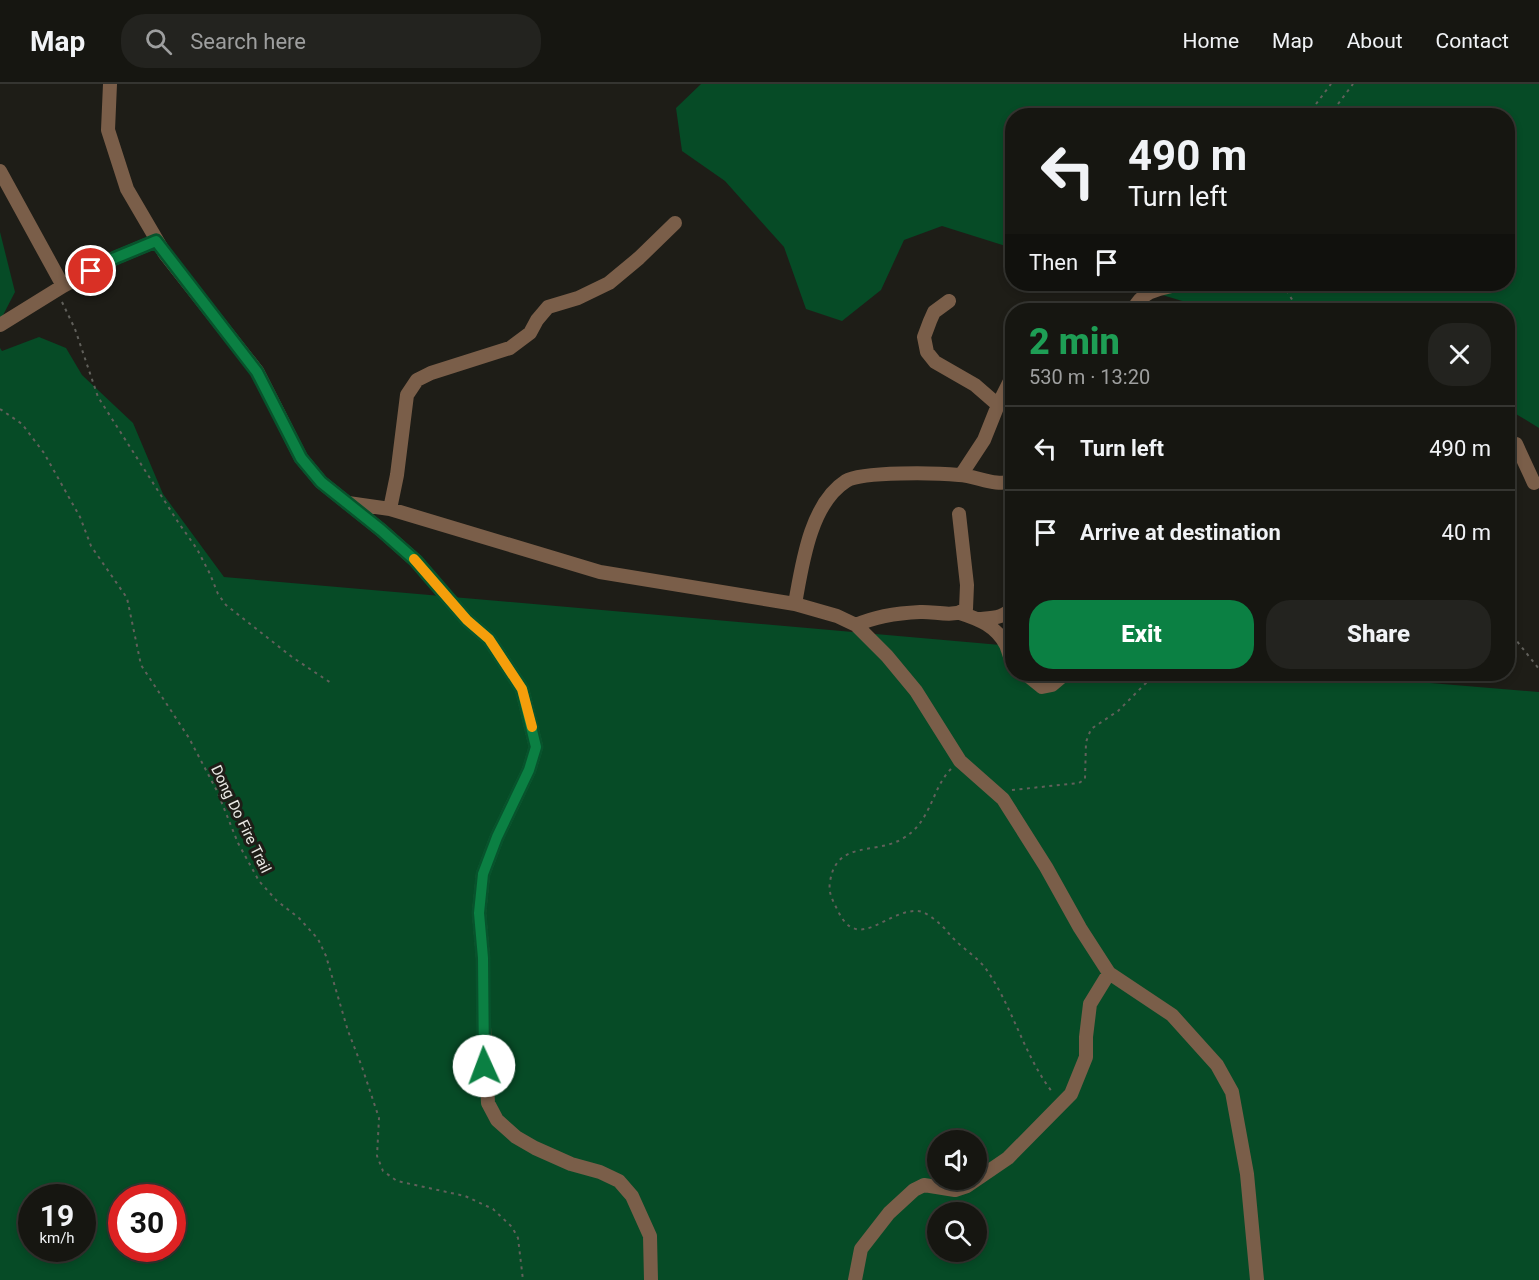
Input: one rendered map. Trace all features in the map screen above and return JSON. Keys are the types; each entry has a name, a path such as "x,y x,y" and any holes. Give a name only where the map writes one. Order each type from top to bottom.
{"street":[{"path":"110,84 108,130 127,189 156,241 257,372 301,458 321,482 416,561 467,620 489,639 522,689 536,747 529,770 497,837 483,874 479,913 483,958 488,1103 497,1120 516,1137 571,1164 600,1172 619,1181 632,1196 650,1236 651,1280"},
{"path":"0,171 60,289"},
{"path":"390,509 397,475 407,395 417,380 431,373 510,348 530,333 548,307 578,298 609,283 675,223"},
{"path":"0,325 115,258 156,241"},
{"path":"1136,303 1146,293 1154,291"},
{"path":"949,301 934,312 930,321 924,337 927,352 936,362 975,385 998,405"},
{"path":"962,475 984,440 1005,391"},
{"path":"1515,444 1534,483"},
{"path":"795,604 803,561 819,511 847,480 887,473 962,475 1005,484"},
{"path":"345,502 390,509 600,572 795,604 837,616 856,625 887,656 916,691 960,761 1003,799 1024,830 1080,928 1109,973 1172,1014 1216,1065 1232,1092 1247,1173 1257,1280"},
{"path":"959,514 967,593 966,609 960,613"},
{"path":"856,625 904,613 923,611 960,613 980,619 996,630 1005,644"},
{"path":"980,619 1005,614"},
{"path":"1035,681 1042,687 1052,686 1057,681"},
{"path":"855,1280 861,1249 889,1213 914,1190 924,1185 955,1190 967,1186 1008,1158 1071,1094 1086,1057 1090,1004 1109,973"}],"path":[{"path":"1313,108 1331,84"},
{"path":"1335,108 1353,84"},
{"path":"60,289 98,397 197,549 226,606 292,657 331,683"},
{"name":"Dong Do Fire Trail","path":"0,409 22,424 44,453 80,517 91,546 127,598 141,665 189,738 217,791 238,843 258,881 277,901 299,918 318,939 326,956 348,1031 379,1118 377,1156 382,1171 397,1181 465,1196 493,1209 512,1227 518,1238 523,1280"},
{"path":"1515,639 1539,669"},
{"path":"994,790 1078,783 1085,779 1086,742 1092,729 1118,711 1148,681"},
{"path":"960,761 948,771 930,809 919,825 902,839 838,859 831,871 828,890 841,917 847,926 854,930 867,928 917,911 926,913 941,925 985,968 1008,1007 1040,1074 1061,1104"}],"green space":[{"path":"701,84 1539,84 1539,428 1515,415 1515,303 1189,303 1149,291 1515,291 1515,108 1005,108 1005,246 942,226 904,240 881,290 842,321 806,309 784,247 725,181 682,151 676,108"},
{"path":"0,232 15,292 0,321"},
{"path":"39,337 66,348 82,375 133,423 163,494 224,577 1005,645 1005,681 1407,681 1539,692 1539,1280 0,1280 0,348 2,351"}],"slow traffic":[{"path":"414,559 467,620 489,639 522,689 532,727"}],"route":[{"path":"91,271 156,241 257,372 301,458 321,482 416,561 467,620 489,639 522,689 536,747 529,770 497,837 483,874 479,913 483,958 484,1066"}]}
